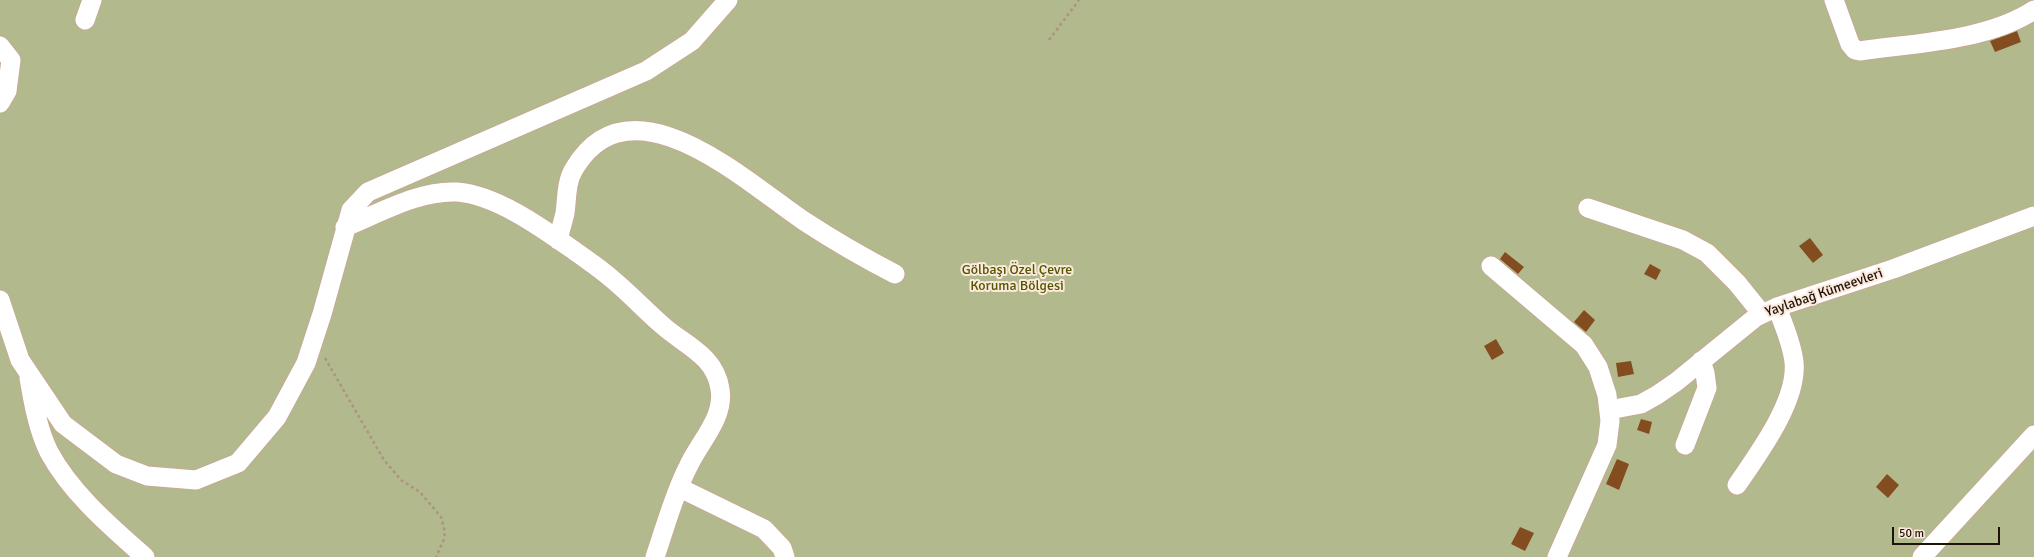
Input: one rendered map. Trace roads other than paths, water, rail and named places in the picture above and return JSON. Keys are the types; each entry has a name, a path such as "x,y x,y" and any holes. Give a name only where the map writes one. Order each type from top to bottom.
{"street":[{"path":"85,20 92,0"},
{"path":"0,300 20,360 63,424 116,464 147,476 196,480 238,463 277,417 306,363 350,210 368,192 646,71 692,42 728,0"},
{"path":"1834,0 1850,44 1855,50 1860,51 1970,34 2001,25 2034,10"},
{"path":"0,46 11,60 6,91 0,103"},
{"path":"558,240 564,215 569,179 573,170 586,153 602,140 632,130 670,138 706,152 729,166 804,221 895,274"},
{"path":"345,228 418,198 437,193 457,192 492,200 558,240 612,278 663,326 701,354 715,372 721,397 717,417 688,467 655,557"},
{"path":"1588,208 1683,240 1707,253 1737,283 1769,311 1792,352 1794,363 1793,384 1786,404 1760,451 1737,485"},
{"name":"Yaylabağ Kümeevleri","path":"1610,410 1641,404 1657,395 1769,311 1893,269 2034,216"},
{"path":"1491,266 1584,345 1604,381 1610,410 1609,432 1603,457 1557,557"},
{"path":"1685,445 1707,388 1705,372 1701,361"},
{"path":"28,371 34,408 49,451 74,488 110,526 145,557"},
{"path":"1922,557 2034,435"},
{"path":"680,488 764,529 782,548 785,557"}],"park label":[{"name":"Gölbaşı Özel Çevre Koruma Bölgesi","path":"1017,278"}]}
